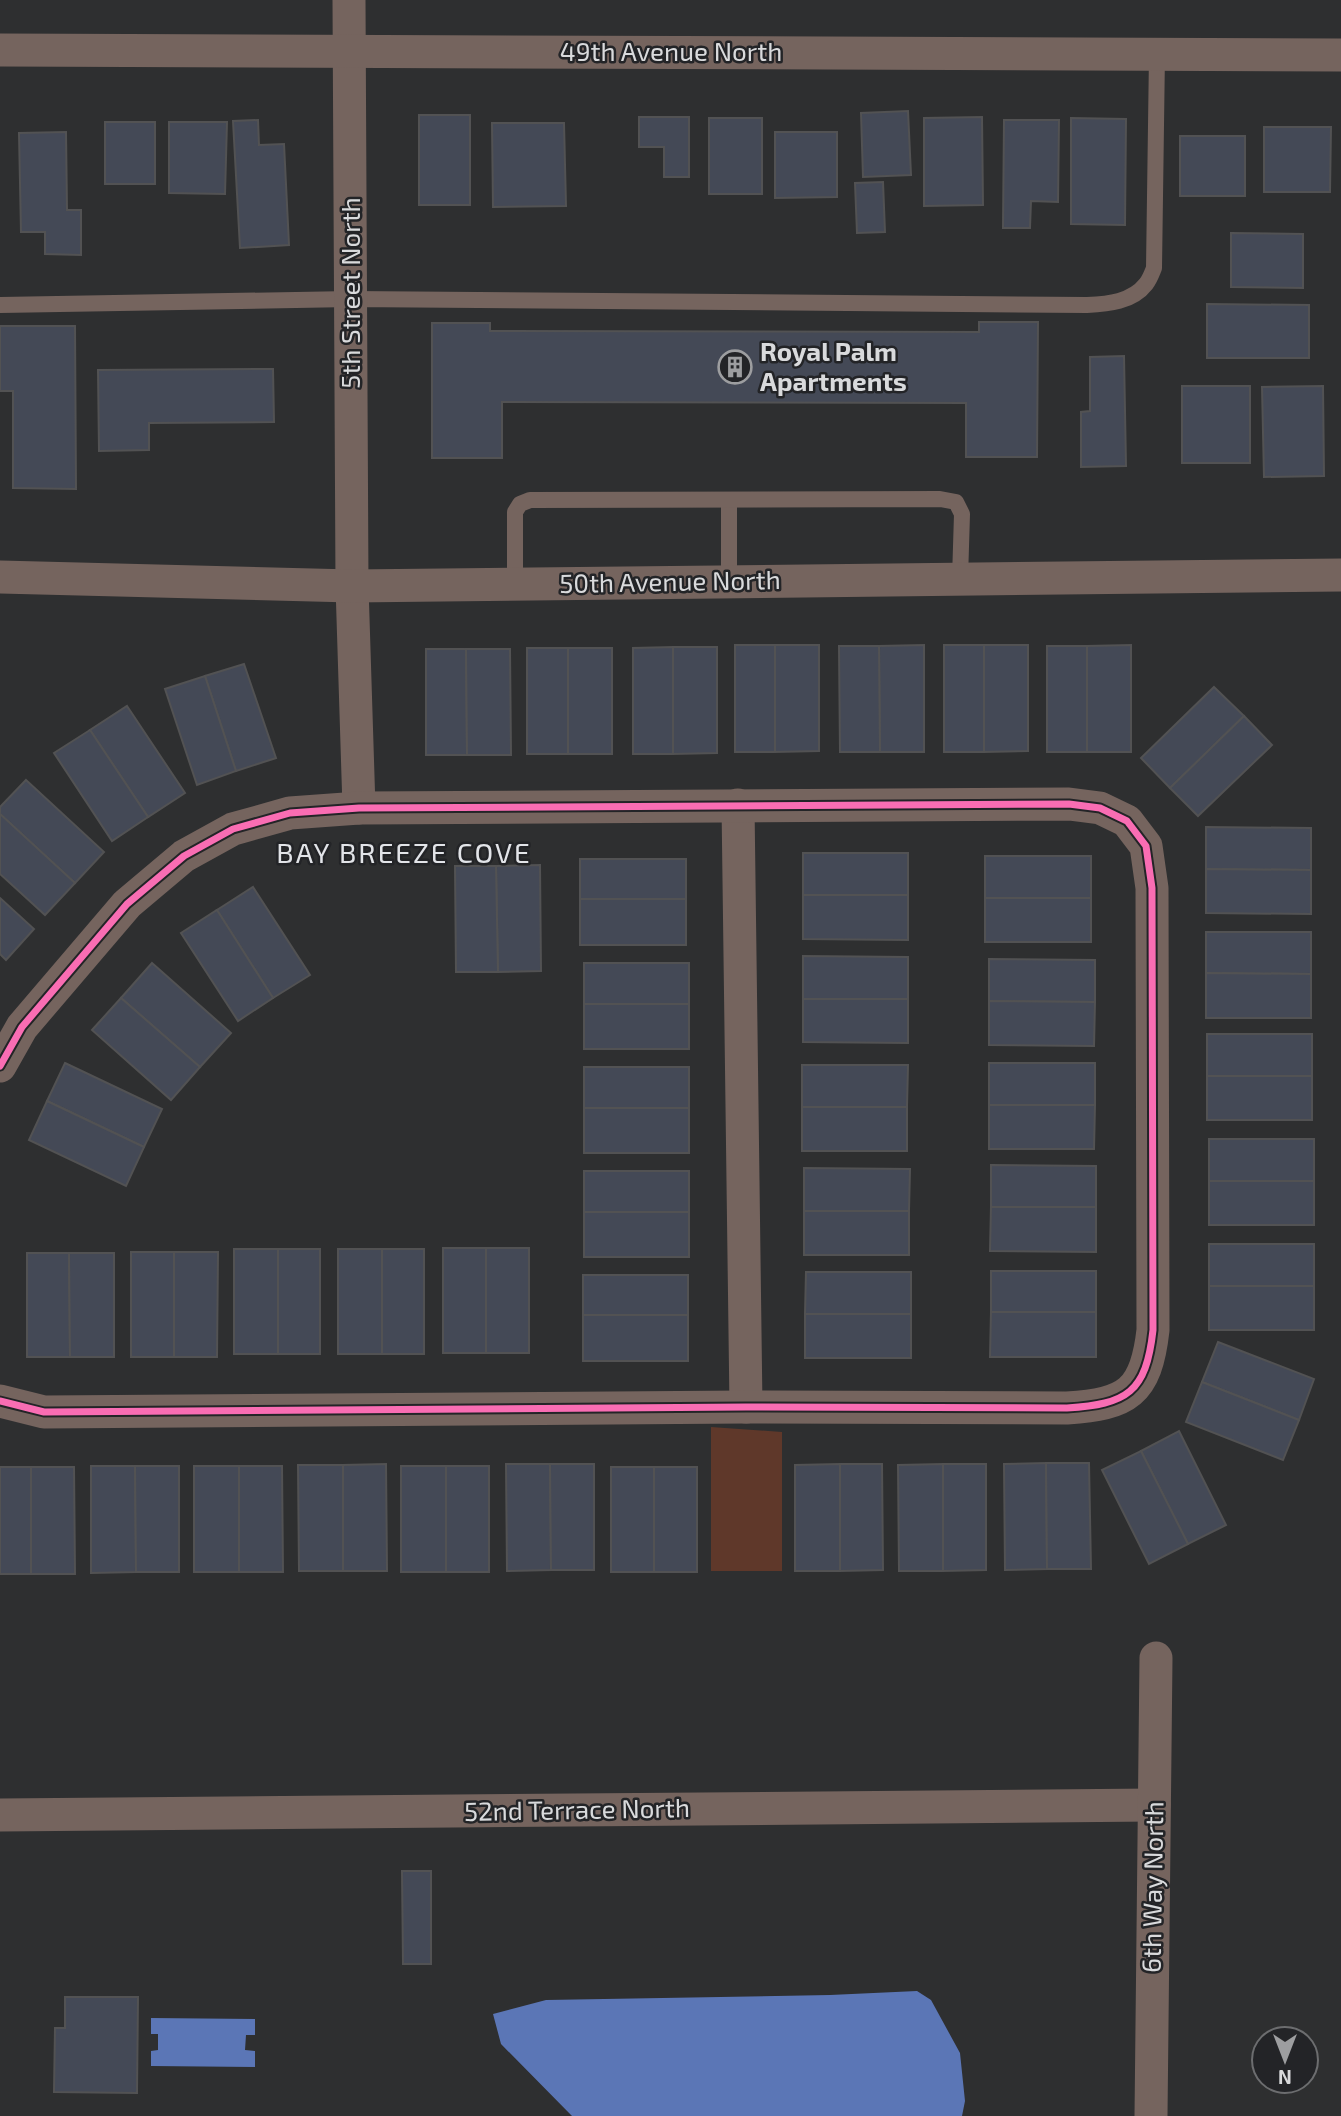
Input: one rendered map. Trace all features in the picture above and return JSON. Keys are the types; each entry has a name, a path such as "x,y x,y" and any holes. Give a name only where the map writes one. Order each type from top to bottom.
{"street":[{"name":"5th Street North","path":"349,0 352,586 359,808"},
{"name":"49th Avenue North","path":"0,50 1341,55"},
{"name":"50th Avenue North","path":"0,577 352,586 1341,575"},
{"path":"0,1066 23,1027 127,904 184,856 233,830 290,813 359,808 1069,804 1100,808 1127,821 1146,846 1152,888 1153,1330 1145,1371 1134,1388 1118,1400 1098,1406 1077,1407 44,1412 0,1401"},
{"path":"738,805 746,1407"},
{"name":"6th Way North","path":"1151,2116 1156,1658"},
{"name":"52nd Terrace North","path":"0,1815 1154,1805"}],"lane":[{"path":"0,305 351,299 1073,305 1114,303 1146,284 1154,268 1157,54"},
{"path":"515,584 515,512 520,504 530,500 940,499 956,502 962,514 960,579"},
{"path":"729,500 729,582"}],"shaded area":[{"path":"711,1427 782,1432 782,1571 711,1571"}],"water":[{"path":"917,1991 931,2000 960,2053 965,2101 962,2116 572,2116 501,2044 493,2014 546,2000"},
{"path":"151,2018 255,2019 255,2035 246,2035 245,2050 255,2051 255,2067 151,2066 151,2051 158,2050 158,2034 151,2034"}],"building":[{"path":"908,111 911,175 863,177 861,113"},
{"path":"419,115 470,115 470,205 419,205"},
{"path":"639,117 689,117 689,177 664,177 664,147 639,147"},
{"path":"982,117 983,205 924,206 924,118"},
{"path":"709,118 762,118 762,194 709,194"},
{"path":"1071,118 1126,119 1125,225 1071,224"},
{"path":"258,120 259,145 284,144 289,245 240,248 233,121"},
{"path":"1004,120 1059,120 1058,202 1031,201 1030,228 1003,228"},
{"path":"105,122 155,122 155,184 105,184"},
{"path":"169,122 227,122 225,194 169,193"},
{"path":"492,123 564,123 566,206 493,207"},
{"path":"1264,127 1331,127 1330,192 1264,192"},
{"path":"66,132 67,210 81,210 81,255 45,254 45,232 21,232 19,133"},
{"path":"775,132 837,132 837,197 775,198"},
{"path":"1180,136 1245,136 1245,196 1180,196"},
{"path":"883,182 885,232 857,233 855,183"},
{"path":"1231,233 1303,234 1303,288 1231,287"},
{"path":"1207,304 1309,305 1309,358 1207,358"},
{"name":"Royal Palm Apartments","path":"979,322 1038,322 1037,457 966,457 966,403 502,402 502,458 432,458 432,323 490,323 490,331 979,332"},
{"path":"0,326 75,326 76,489 13,488 13,391 0,391"},
{"path":"1124,356 1126,466 1081,467 1081,412 1090,411 1090,357"},
{"path":"273,369 274,422 149,423 149,450 99,451 98,370"},
{"path":"1182,386 1250,386 1250,463 1182,463"},
{"path":"1323,386 1324,476 1264,477 1262,387"},
{"path":"735,645 775,645 775,752 735,752"},
{"path":"775,645 819,645 819,751 775,752"},
{"path":"924,645 924,752 880,752 879,646"},
{"path":"944,645 984,645 984,752 944,752"},
{"path":"984,645 1028,645 1028,751 984,752"},
{"path":"1131,645 1131,752 1087,752 1087,646"},
{"path":"839,646 879,646 880,752 840,752"},
{"path":"1047,646 1087,646 1087,752 1047,752"},
{"path":"673,647 673,754 633,754 633,648"},
{"path":"673,647 717,647 717,753 673,754"},
{"path":"527,648 568,648 568,754 527,754"},
{"path":"568,648 612,648 612,754 568,754"},
{"path":"426,649 466,649 467,755 426,755"},
{"path":"466,649 510,649 511,755 467,755"},
{"path":"244,664 276,758 236,771 205,676"},
{"path":"205,676 236,771 197,785 165,689"},
{"path":"1214,687 1244,716 1170,788 1141,758"},
{"path":"127,706 185,793 148,817 90,730"},
{"path":"1244,716 1272,745 1198,816 1170,788"},
{"path":"90,730 148,817 112,841 54,753"},
{"path":"26,780 104,852 75,883 0,814 0,807"},
{"path":"0,814 75,883 45,915 0,874"},
{"path":"1206,827 1311,828 1311,870 1206,869"},
{"path":"803,853 908,853 908,895 803,895"},
{"path":"985,856 1091,856 1091,898 985,898"},
{"path":"580,859 686,859 686,899 580,899"},
{"path":"540,865 541,971 498,972 496,866"},
{"path":"455,866 496,866 498,972 456,972"},
{"path":"1206,869 1311,870 1311,914 1206,913"},
{"path":"253,887 310,975 273,998 217,910"},
{"path":"803,895 908,895 908,940 803,939"},
{"path":"0,898 34,929 6,960 0,954"},
{"path":"985,898 1091,898 1091,942 985,942"},
{"path":"580,899 686,899 686,945 580,945"},
{"path":"217,910 273,998 238,1021 181,933"},
{"path":"1206,932 1311,932 1311,974 1206,973"},
{"path":"803,956 908,957 908,999 803,999"},
{"path":"989,959 1095,960 1095,1002 989,1001"},
{"path":"152,963 231,1033 200,1067 121,998"},
{"path":"584,963 689,963 689,1004 584,1004"},
{"path":"1206,973 1311,974 1311,1018 1206,1018"},
{"path":"121,998 200,1067 171,1100 92,1030"},
{"path":"803,999 908,999 908,1043 803,1042"},
{"path":"989,1001 1095,1002 1094,1046 989,1045"},
{"path":"584,1004 689,1004 689,1049 584,1049"},
{"path":"1207,1034 1312,1034 1312,1076 1207,1076"},
{"path":"65,1063 162,1109 144,1147 47,1101"},
{"path":"989,1063 1095,1063 1095,1105 989,1105"},
{"path":"802,1065 908,1065 907,1107 802,1107"},
{"path":"584,1067 689,1067 689,1108 584,1108"},
{"path":"1207,1076 1312,1076 1312,1120 1207,1120"},
{"path":"47,1101 144,1147 126,1186 29,1140"},
{"path":"989,1105 1095,1105 1094,1149 989,1149"},
{"path":"802,1107 907,1107 907,1151 802,1151"},
{"path":"584,1108 689,1108 689,1153 584,1153"},
{"path":"1209,1139 1314,1139 1314,1181 1209,1181"},
{"path":"991,1165 1096,1166 1096,1207 991,1207"},
{"path":"804,1168 910,1169 909,1211 804,1211"},
{"path":"584,1171 689,1171 689,1212 584,1212"},
{"path":"1209,1181 1314,1181 1314,1225 1209,1225"},
{"path":"991,1207 1096,1207 1096,1252 990,1251"},
{"path":"804,1211 909,1211 909,1255 804,1255"},
{"path":"584,1212 689,1212 689,1257 584,1257"},
{"path":"1209,1244 1314,1244 1314,1286 1209,1286"},
{"path":"443,1248 486,1248 486,1353 443,1353"},
{"path":"486,1248 529,1248 529,1353 486,1353"},
{"path":"234,1249 278,1249 278,1354 234,1354"},
{"path":"278,1249 320,1249 320,1354 278,1354"},
{"path":"338,1249 382,1249 382,1354 338,1354"},
{"path":"382,1249 424,1249 424,1354 382,1354"},
{"path":"131,1252 174,1252 174,1357 131,1357"},
{"path":"174,1252 218,1252 217,1357 174,1357"},
{"path":"27,1253 69,1253 70,1357 27,1357"},
{"path":"69,1253 114,1253 114,1357 70,1357"},
{"path":"991,1271 1096,1271 1096,1312 991,1312"},
{"path":"806,1272 911,1272 911,1314 805,1314"},
{"path":"583,1275 688,1275 688,1315 583,1315"},
{"path":"1209,1286 1314,1286 1314,1330 1209,1330"},
{"path":"991,1312 1096,1312 1096,1357 990,1357"},
{"path":"805,1314 911,1314 911,1358 805,1358"},
{"path":"583,1315 688,1315 688,1361 583,1361"},
{"path":"1218,1342 1314,1379 1299,1420 1202,1382"},
{"path":"1202,1382 1299,1420 1283,1460 1186,1422"},
{"path":"1179,1431 1226,1525 1188,1544 1141,1451"},
{"path":"1141,1451 1188,1544 1149,1564 1102,1470"},
{"path":"1046,1463 1047,1569 1005,1570 1004,1464"},
{"path":"1046,1463 1089,1463 1091,1569 1047,1569"},
{"path":"386,1464 387,1571 343,1571 343,1465"},
{"path":"506,1464 550,1464 551,1570 507,1571"},
{"path":"550,1464 594,1464 594,1570 551,1570"},
{"path":"840,1464 882,1464 883,1570 840,1571"},
{"path":"840,1464 840,1571 795,1571 795,1465"},
{"path":"943,1464 943,1571 899,1571 898,1465"},
{"path":"943,1464 986,1464 986,1570 943,1571"},
{"path":"298,1465 343,1465 343,1571 299,1571"},
{"path":"91,1466 135,1466 136,1572 91,1573"},
{"path":"135,1466 179,1466 179,1572 136,1572"},
{"path":"194,1466 239,1466 239,1572 194,1572"},
{"path":"239,1466 282,1466 283,1572 239,1572"},
{"path":"401,1466 446,1466 446,1572 401,1572"},
{"path":"446,1466 489,1466 489,1572 446,1572"},
{"path":"0,1467 31,1467 31,1574 0,1574"},
{"path":"31,1467 74,1467 75,1574 31,1574"},
{"path":"611,1467 654,1467 654,1572 611,1572"},
{"path":"654,1467 697,1467 697,1572 654,1572"},
{"path":"402,1871 431,1871 431,1964 403,1964"},
{"path":"65,1997 138,1997 137,2093 54,2092 55,2028 65,2028"}],"cycle path":[{"path":"0,1066 22,1027 127,904 184,856 233,829 290,813 359,808 1069,804 1100,808 1127,821 1146,846 1152,888 1153,1330 1150,1351 1139,1381 1119,1398 1105,1403 1067,1408 746,1407 44,1412 0,1401"}],"place":[{"name":"Royal Palm Apartments","path":"735,367"}],"district":[{"name":"BAY BREEZE COVE","path":"404,853"}]}
